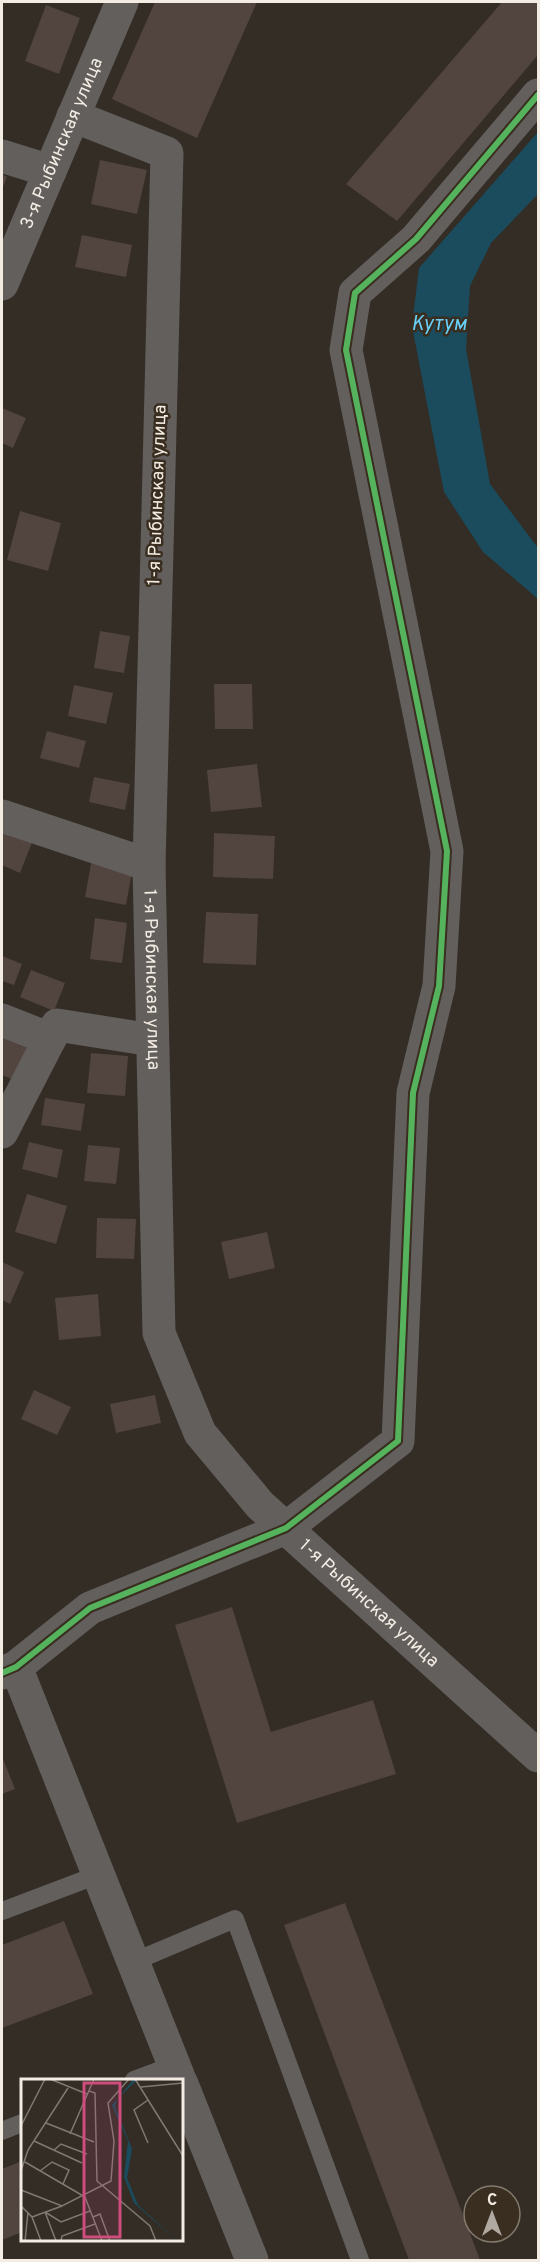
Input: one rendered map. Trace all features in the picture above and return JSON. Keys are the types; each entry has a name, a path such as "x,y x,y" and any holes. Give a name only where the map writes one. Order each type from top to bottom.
{"street":[{"name":"3-я Рыбинская улица","path":"2,284 122,2"},
{"path":"179,2076 100,1874 6,1666 90,1608 286,1528 398,1441 413,1093 439,986 447,851 346,350 355,293 416,239 538,95"},
{"name":"1-я Рыбинская улица","path":"74,116 167,153 149,865 159,1333 200,1433 260,1505 538,1756"},
{"path":"2,156 50,171"},
{"path":"2,816 149,865"},
{"path":"2,1020 50,1039"},
{"path":"2,1132 57,1025 152,1040"},
{"path":"183,2087 249,2260"}],"lane":[{"path":"2,1911 100,1874"},
{"path":"133,1962 235,1919 360,2260"},
{"path":"145,2079 179,2076"},
{"path":"2,2131 21,2123"}],"water":[{"name":"Кутум","path":"538,132 538,194 491,243 470,286 466,349 490,484 538,548 538,599 483,552 444,492 412,326 419,268"}],"building":[{"path":"155,2 257,2 197,138 112,99"},
{"path":"502,2 538,2 538,55 397,221 346,184"},
{"path":"46,5 80,18 59,74 25,61"},
{"path":"100,160 147,170 137,214 91,204"},
{"path":"2,174 7,177 2,189"},
{"path":"82,235 132,245 126,277 75,267"},
{"path":"2,408 26,418 13,448 2,443"},
{"path":"20,511 61,523 48,571 7,560"},
{"path":"100,631 130,636 124,673 94,668"},
{"path":"214,684 252,684 253,729 215,729"},
{"path":"74,685 113,693 106,724 68,716"},
{"path":"47,731 86,741 79,768 40,758"},
{"path":"257,764 262,807 211,812 207,770"},
{"path":"94,777 130,784 125,810 89,802"},
{"path":"2,827 33,840 20,873 2,865"},
{"path":"214,833 275,836 273,879 213,877"},
{"path":"92,858 133,866 126,905 85,897"},
{"path":"206,912 258,914 256,965 203,963"},
{"path":"95,918 127,923 122,963 90,959"},
{"path":"2,956 22,964 14,985 2,981"},
{"path":"31,970 65,983 54,1011 20,997"},
{"path":"2,1032 32,1046 16,1081 2,1075"},
{"path":"91,1053 128,1056 125,1096 87,1093"},
{"path":"45,1098 85,1104 81,1131 41,1125"},
{"path":"29,1142 63,1150 57,1178 22,1169"},
{"path":"88,1145 120,1148 116,1184 84,1181"},
{"path":"27,1194 67,1206 56,1244 15,1232"},
{"path":"97,1218 136,1219 134,1259 96,1258"},
{"path":"267,1232 275,1268 229,1279 221,1242"},
{"path":"2,1262 24,1272 10,1304 2,1300"},
{"path":"98,1294 101,1336 59,1340 55,1298"},
{"path":"34,1390 71,1407 57,1435 21,1419"},
{"path":"155,1395 161,1423 116,1433 110,1404"},
{"path":"232,1607 271,1732 373,1700 396,1774 237,1823 175,1625"},
{"path":"2,1756 15,1789 2,1794"},
{"path":"345,1903 462,2212 462,2244 474,2244 480,2260 409,2260 284,1925"},
{"path":"64,1921 93,1994 2,2028 2,1945"},
{"path":"21,2161 21,2232 2,2240 2,2169"}],"cycle path":[{"path":"2,1673 16,1667 90,1608 286,1528 398,1441 413,1093 439,986 447,851 346,350 355,293 416,239 538,95"}]}
